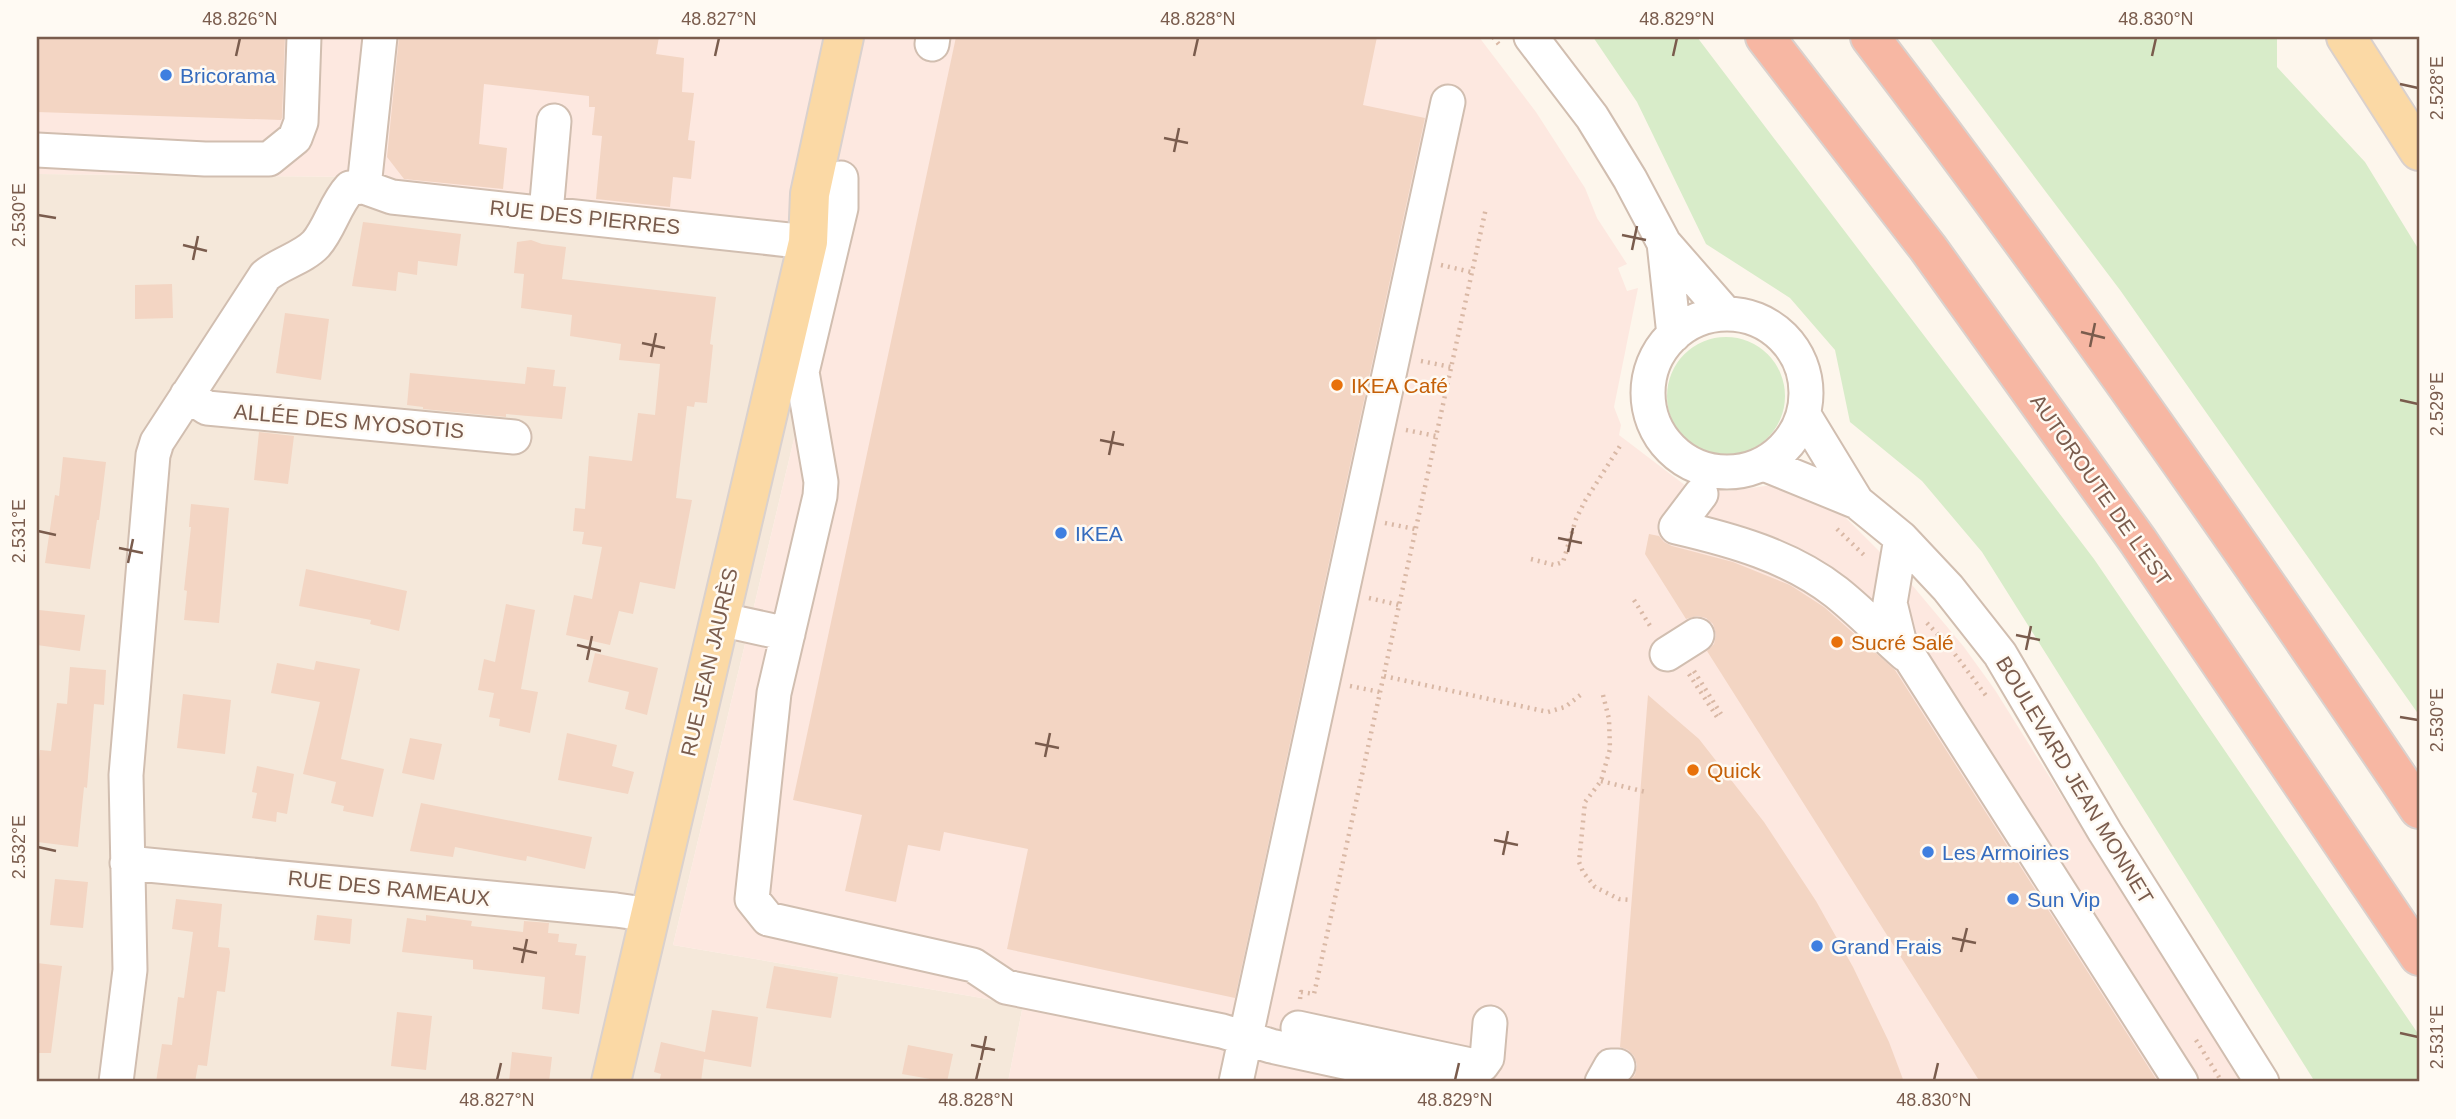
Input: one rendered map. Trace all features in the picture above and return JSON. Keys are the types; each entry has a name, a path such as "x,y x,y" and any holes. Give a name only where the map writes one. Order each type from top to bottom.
{"highway":[{"name":"AUTOROUTE DE L’EST","path":"1765,37 1928,248 2138,541 2419,956"},
{"path":"1870,37 1994,199 2231,532 2419,809"}],"main road":[{"name":"RUE JEAN JAURÈS","path":"611,1082 808,242 810,194 844,37"},
{"name":"RUE JEAN JAURÈS","path":"808,242 841,178 871,37"},
{"path":"2346,37 2419,150"}],"street":[{"path":"37,150 205,159 269,159 295,138 301,122 304,37"},
{"path":"116,1082 130,970 126,775 153,455 157,442 264,276 318,242 342,197 350,188 364,187 380,37"},
{"path":"1531,37 1592,117 1630,179 1664,243 1726,314"},
{"path":"1236,1082 1448,102"},
{"path":"546,213 554,121"},
{"path":"841,178 841,208 802,372 821,482 820,496 774,693 752,899 768,919 973,965 1006,987 1222,1031 1246,1039 1436,1082"},
{"name":"RUE DES PIERRES","path":"364,187 392,197 808,242"},
{"path":"1664,243 1674,335"},
{"path":"1726,314 1750,317 1772,328 1790,344 1802,366 1806,391 1804,415 1795,435 1782,451 1763,464 1738,472 1711,471 1686,461 1669,447 1657,430 1649,405 1649,379 1658,355 1674,335 1689,324 1726,314"},
{"name":"ALLÉE DES MYOSOTIS","path":"187,395 207,408 514,437"},
{"name":"BOULEVARD JEAN MONNET","path":"1804,415 1857,502"},
{"name":"BOULEVARD JEAN MONNET","path":"1763,464 1857,502 1901,538 1948,588 2000,654 2105,832 2262,1082"},
{"path":"1701,494 1676,527 1725,539 1801,569 1835,592 1913,661"},
{"path":"1901,538 1890,603 1899,640 2180,1082"},
{"path":"719,619 788,634"},
{"name":"RUE DES RAMEAUX","path":"127,863 651,915"},
{"path":"1298,1016 1475,1066 1482,1065 1487,1058 1490,1023"}],"path":[{"path":"1298,1016 1301,992 1314,994 1486,208"},
{"path":"1419,360 1451,367"},
{"path":"1404,430 1436,436"},
{"path":"1531,559 1554,565 1563,562 1576,519 1620,446"},
{"path":"1676,645 1719,716"},
{"path":"1384,676 1548,712 1565,707 1583,694"},
{"path":"1603,695 1611,737 1610,749 1601,781 1585,802 1579,862 1595,887 1619,899 1632,900"},
{"path":"1601,781 1646,792"}],"shaded area":[{"path":"37,37 1479,37 1536,112 1585,188 1597,218 1627,264 1618,268 1627,291 1638,288 1614,407 1621,425 1619,435 1686,486 1729,491 1780,484 1828,500 1907,579 1964,647 1995,690 2241,1082 1008,1082 1023,1005 673,945 844,230 365,177 37,174"},
{"path":"37,174 365,177 844,230 673,945 1023,1005 1008,1082 37,1082"}],"green space":[{"path":"1593,37 1697,37 2094,559 2419,1035 2419,1082 2315,1082 1982,552 1922,481 1850,422 1835,350 1790,298 1706,244 1637,102"},
{"path":"1929,37 2277,37 2277,67 2365,162 2419,250 2419,715 2120,290"},
{"path":"1726,337 1749,341 1768,354 1781,373 1785,396 1781,419 1768,438 1749,451 1726,455 1703,451 1684,438 1671,419 1667,396 1671,373 1684,354 1703,341"}],"building":[{"name":"Bricorama","path":"37,37 285,37 282,118 37,112"},
{"path":"399,37 659,37 656,54 684,58 682,92 694,93 688,140 695,141 691,179 673,177 670,207 596,199 602,136 592,135 595,107 589,107 589,96 484,84 479,144 507,148 503,189 404,179 387,157"},
{"name":"IKEA","path":"956,37 1377,37 1363,105 1425,118 1235,998 1007,949 1028,849 944,832 940,851 908,845 896,902 845,891 862,815 793,800"},
{"path":"363,222 461,234 457,266 418,261 417,275 398,272 396,291 352,286"},
{"path":"531,240 566,247 562,279 716,297 707,403 695,402 694,407 687,406 676,498 692,500 675,589 640,582 633,614 619,611 610,645 566,635 574,595 592,599 602,547 582,544 584,532 573,531 575,508 585,509 589,456 632,461 638,413 655,415 660,364 619,360 621,344 570,336 572,315 521,308 524,274 514,273 517,242"},
{"path":"172,284 173,318 135,319 135,285"},
{"path":"285,313 329,319 321,380 276,373"},
{"path":"527,367 555,370 553,386 566,387 562,419 506,414 506,417 407,405 410,373 525,384"},
{"path":"259,432 294,436 288,484 254,480"},
{"path":"63,457 106,462 90,569 45,563 55,495 59,496"},
{"path":"191,504 229,508 219,623 184,620"},
{"name":"Les Armoiries","path":"1649,534 1659,536 1672,546 1733,562 1790,585 1824,607 1895,670 2158,1082 1980,1082 1707,651 1714,644 1716,635 1713,624 1706,618 1697,616 1686,619 1645,554"},
{"path":"306,569 407,591 399,631 370,624 371,620 299,606"},
{"path":"506,604 535,610 521,689 538,692 530,733 499,726 500,719 489,717 494,693 478,690 484,659 495,662"},
{"path":"39,610 85,615 80,651 37,645"},
{"path":"595,653 658,668 647,715 625,709 629,692 588,682"},
{"path":"316,661 360,669 341,759 384,769 373,817 343,811 344,806 331,803 336,782 303,774 320,702 271,693 277,663 314,670"},
{"path":"70,667 106,670 104,705 94,704 87,788 84,787 78,847 37,842 40,750 51,751 57,703 67,704"},
{"path":"183,694 231,700 225,754 177,748"},
{"path":"1648,695 1699,739 1764,822 1816,901 1853,967 1889,1042 1904,1082 1628,1082 1635,1075 1637,1065 1634,1056 1620,1047"},
{"path":"567,733 617,745 612,766 634,772 628,794 558,780"},
{"path":"410,738 442,744 434,780 402,773"},
{"path":"257,766 294,774 287,814 277,812 276,822 252,818 257,793 252,792"},
{"path":"421,803 592,837 585,869 527,856 526,861 455,847 453,857 410,851"},
{"path":"55,879 88,882 83,928 50,925"},
{"path":"176,899 222,904 218,947 229,948 230,952 225,992 217,991 207,1066 198,1065 195,1082 156,1082 162,1044 172,1045 178,997 184,998 193,932 172,929"},
{"path":"317,915 352,919 350,944 314,940"},
{"path":"426,915 472,921 471,926 523,932 524,921 549,923 548,933 559,934 558,942 577,944 575,955 586,956 579,1014 542,1009 545,977 473,969 473,960 402,952 407,918 426,921"},
{"path":"37,963 62,966 51,1053 37,1053"},
{"path":"774,966 838,977 831,1018 766,1008"},
{"path":"712,1010 758,1017 751,1067 704,1059 701,1082 659,1082 661,1074 654,1072 661,1042 705,1052"},
{"path":"397,1012 432,1016 426,1070 391,1066"},
{"path":"908,1045 953,1054 947,1082 902,1074"},
{"path":"512,1052 552,1057 549,1082 509,1082"}],"place":[{"name":"Bricorama","path":"166,75"},
{"name":"IKEA Café","path":"1337,385"},
{"name":"IKEA","path":"1061,533"},
{"name":"Sucré Salé","path":"1837,642"},
{"name":"Quick","path":"1693,770"},
{"name":"Les Armoiries","path":"1928,852"},
{"name":"Sun Vip","path":"2013,899"},
{"name":"Grand Frais","path":"1817,946"}]}
